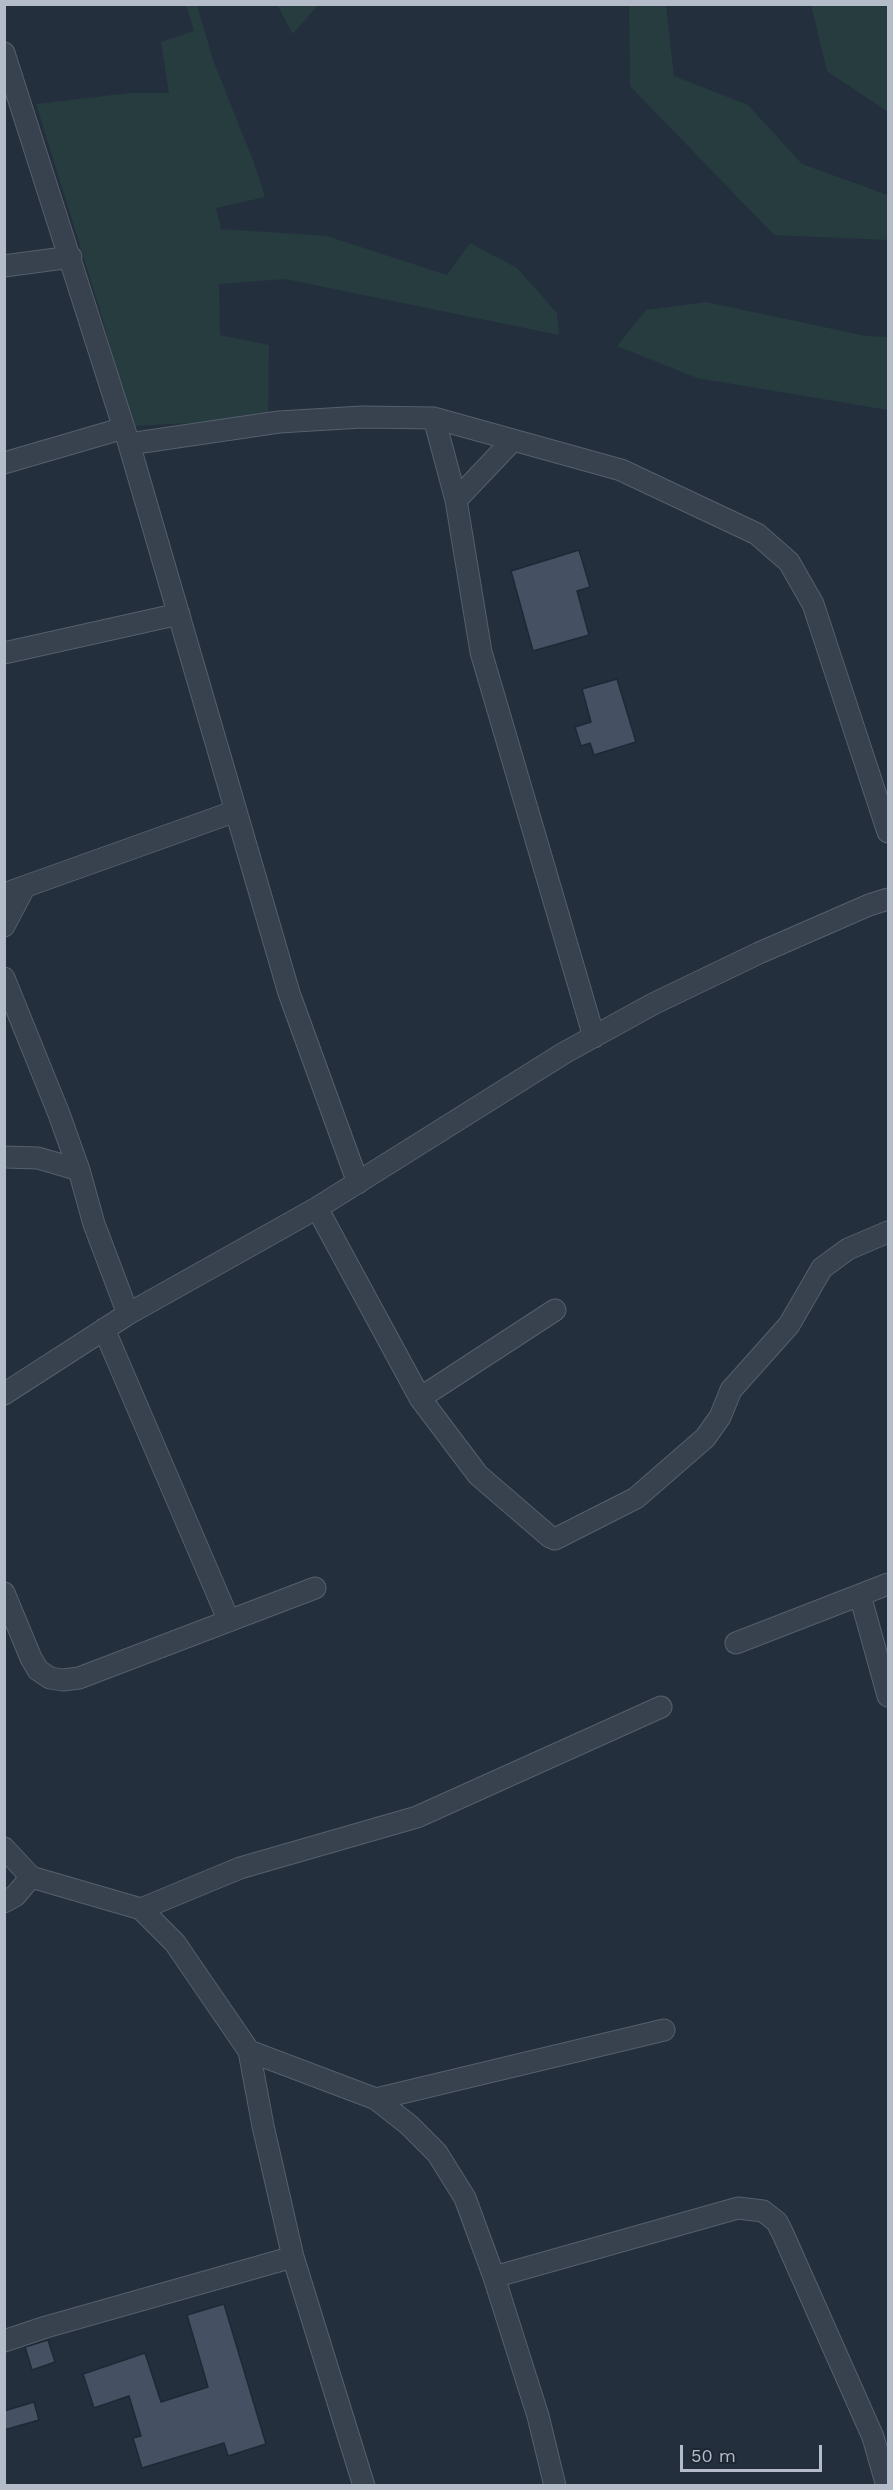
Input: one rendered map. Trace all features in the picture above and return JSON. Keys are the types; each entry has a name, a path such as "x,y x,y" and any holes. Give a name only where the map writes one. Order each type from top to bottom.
{"street":[{"path":"4,53 127,436 289,993 358,1183"},
{"path":"4,266 71,257"},
{"path":"4,463 127,436 279,422 362,417 434,417 621,470 757,534 789,562 813,604 888,832"},
{"path":"434,417 456,500 480,652 594,1037"},
{"path":"456,500 513,440"},
{"path":"4,653 34,644 179,614"},
{"path":"4,926 14,891 236,811"},
{"path":"4,1394 128,1314 358,1183 564,1053 653,1004 759,953 869,905 888,899"},
{"path":"4,978 14,1028 59,1114 79,1170 94,1224 128,1314"},
{"path":"4,1157 38,1158 79,1170"},
{"path":"316,1208 420,1398 478,1475 555,1539 636,1498 705,1438 720,1417 731,1390 789,1325 822,1268 848,1249 888,1232"},
{"path":"420,1398 555,1310"},
{"path":"104,1329 230,1621"},
{"path":"736,1643 888,1584"},
{"path":"4,1593 38,1670 50,1678 63,1680 79,1678 315,1588"},
{"path":"860,1595 888,1696"},
{"path":"141,1909 240,1868 417,1817 661,1707"},
{"path":"4,1848 31,1877 141,1909 175,1943 249,2051 263,2126 293,2257 364,2486"},
{"path":"4,1902 15,1896 31,1877"},
{"path":"376,2099 664,2030"},
{"path":"249,2051 376,2099 410,2125 437,2153 465,2198 494,2277 538,2416 555,2486"},
{"path":"494,2277 738,2208 763,2211 777,2222 881,2435 886,2486"},
{"path":"4,2341 293,2257"}],"green space":[{"path":"186,5 197,5 213,60 265,197 216,208 221,229 327,236 447,275 470,243 517,268 557,313 559,335 285,279 219,284 220,335 269,345 268,419 132,426 100,310 36,104 130,93 169,93 161,42 194,31"},
{"path":"277,5 318,5 293,34"},
{"path":"629,5 666,5 674,76 748,105 802,164 888,195 888,240 774,235 630,86"},
{"path":"811,5 888,5 888,112 827,71"},
{"path":"706,302 866,336 888,337 888,410 697,378 617,346 646,310"}],"building":[{"path":"579,550 590,587 577,591 589,635 533,651 511,571"},
{"path":"617,679 636,742 594,755 590,743 581,746 575,727 591,722 582,689"},
{"path":"224,2304 266,2444 228,2456 224,2443 142,2468 133,2438 141,2436 129,2396 94,2408 83,2374 145,2353 161,2402 208,2387 187,2315"},
{"path":"48,2340 55,2362 32,2370 25,2347"},
{"path":"34,2402 39,2420 4,2430 4,2411"}]}
